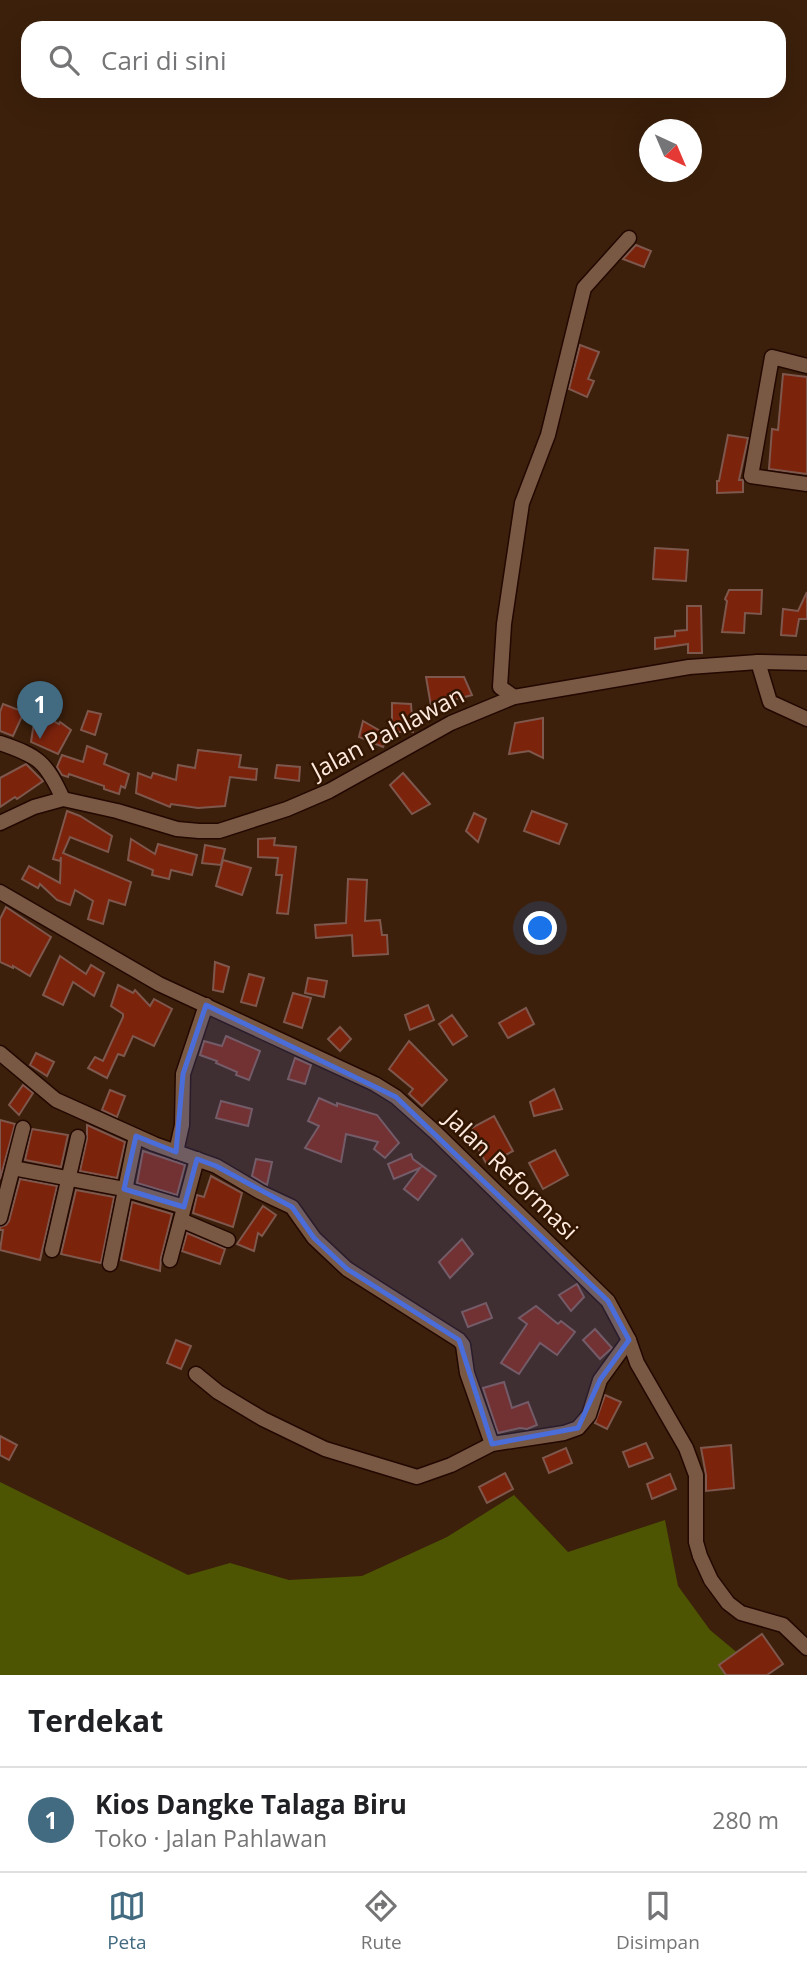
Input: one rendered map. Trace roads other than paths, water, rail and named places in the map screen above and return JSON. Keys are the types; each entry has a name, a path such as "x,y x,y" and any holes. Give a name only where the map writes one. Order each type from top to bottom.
{"street":[{"path":"514,697 500,687 505,624 522,503 548,435 584,288 629,238"},
{"path":"807,366 772,357 751,476 807,484"},
{"path":"758,662 769,702 807,719"},
{"name":"Jalan Pahlawan","path":"63,799 177,828 219,831 329,791 451,723 514,697 689,667 758,662 807,663"},
{"path":"0,743 32,755 42,763 63,799 34,807 0,823"},
{"name":"Jalan Reformasi","path":"0,892 159,984 375,1084 397,1097 608,1301 629,1340 637,1363 687,1448 696,1475 696,1542 711,1580 727,1603 741,1613 783,1625 807,1648"},
{"path":"176,1152 182,1125 183,1074 206,1005"},
{"path":"0,1053 56,1100 136,1136 216,1166 292,1207 314,1238 347,1269 459,1340 463,1345 467,1373 492,1444"},
{"path":"0,1218 23,1128"},
{"path":"110,1264 136,1136"},
{"path":"52,1250 78,1137"},
{"path":"170,1260 197,1159"},
{"path":"13,1168 124,1189 182,1213 228,1240"},
{"path":"196,1374 218,1392 263,1419 325,1449 418,1477 492,1444 564,1433 578,1428 589,1415 600,1380 629,1340"}],"place":[{"name":"Kios Dangke Talaga Biru","path":"40,739"}]}
